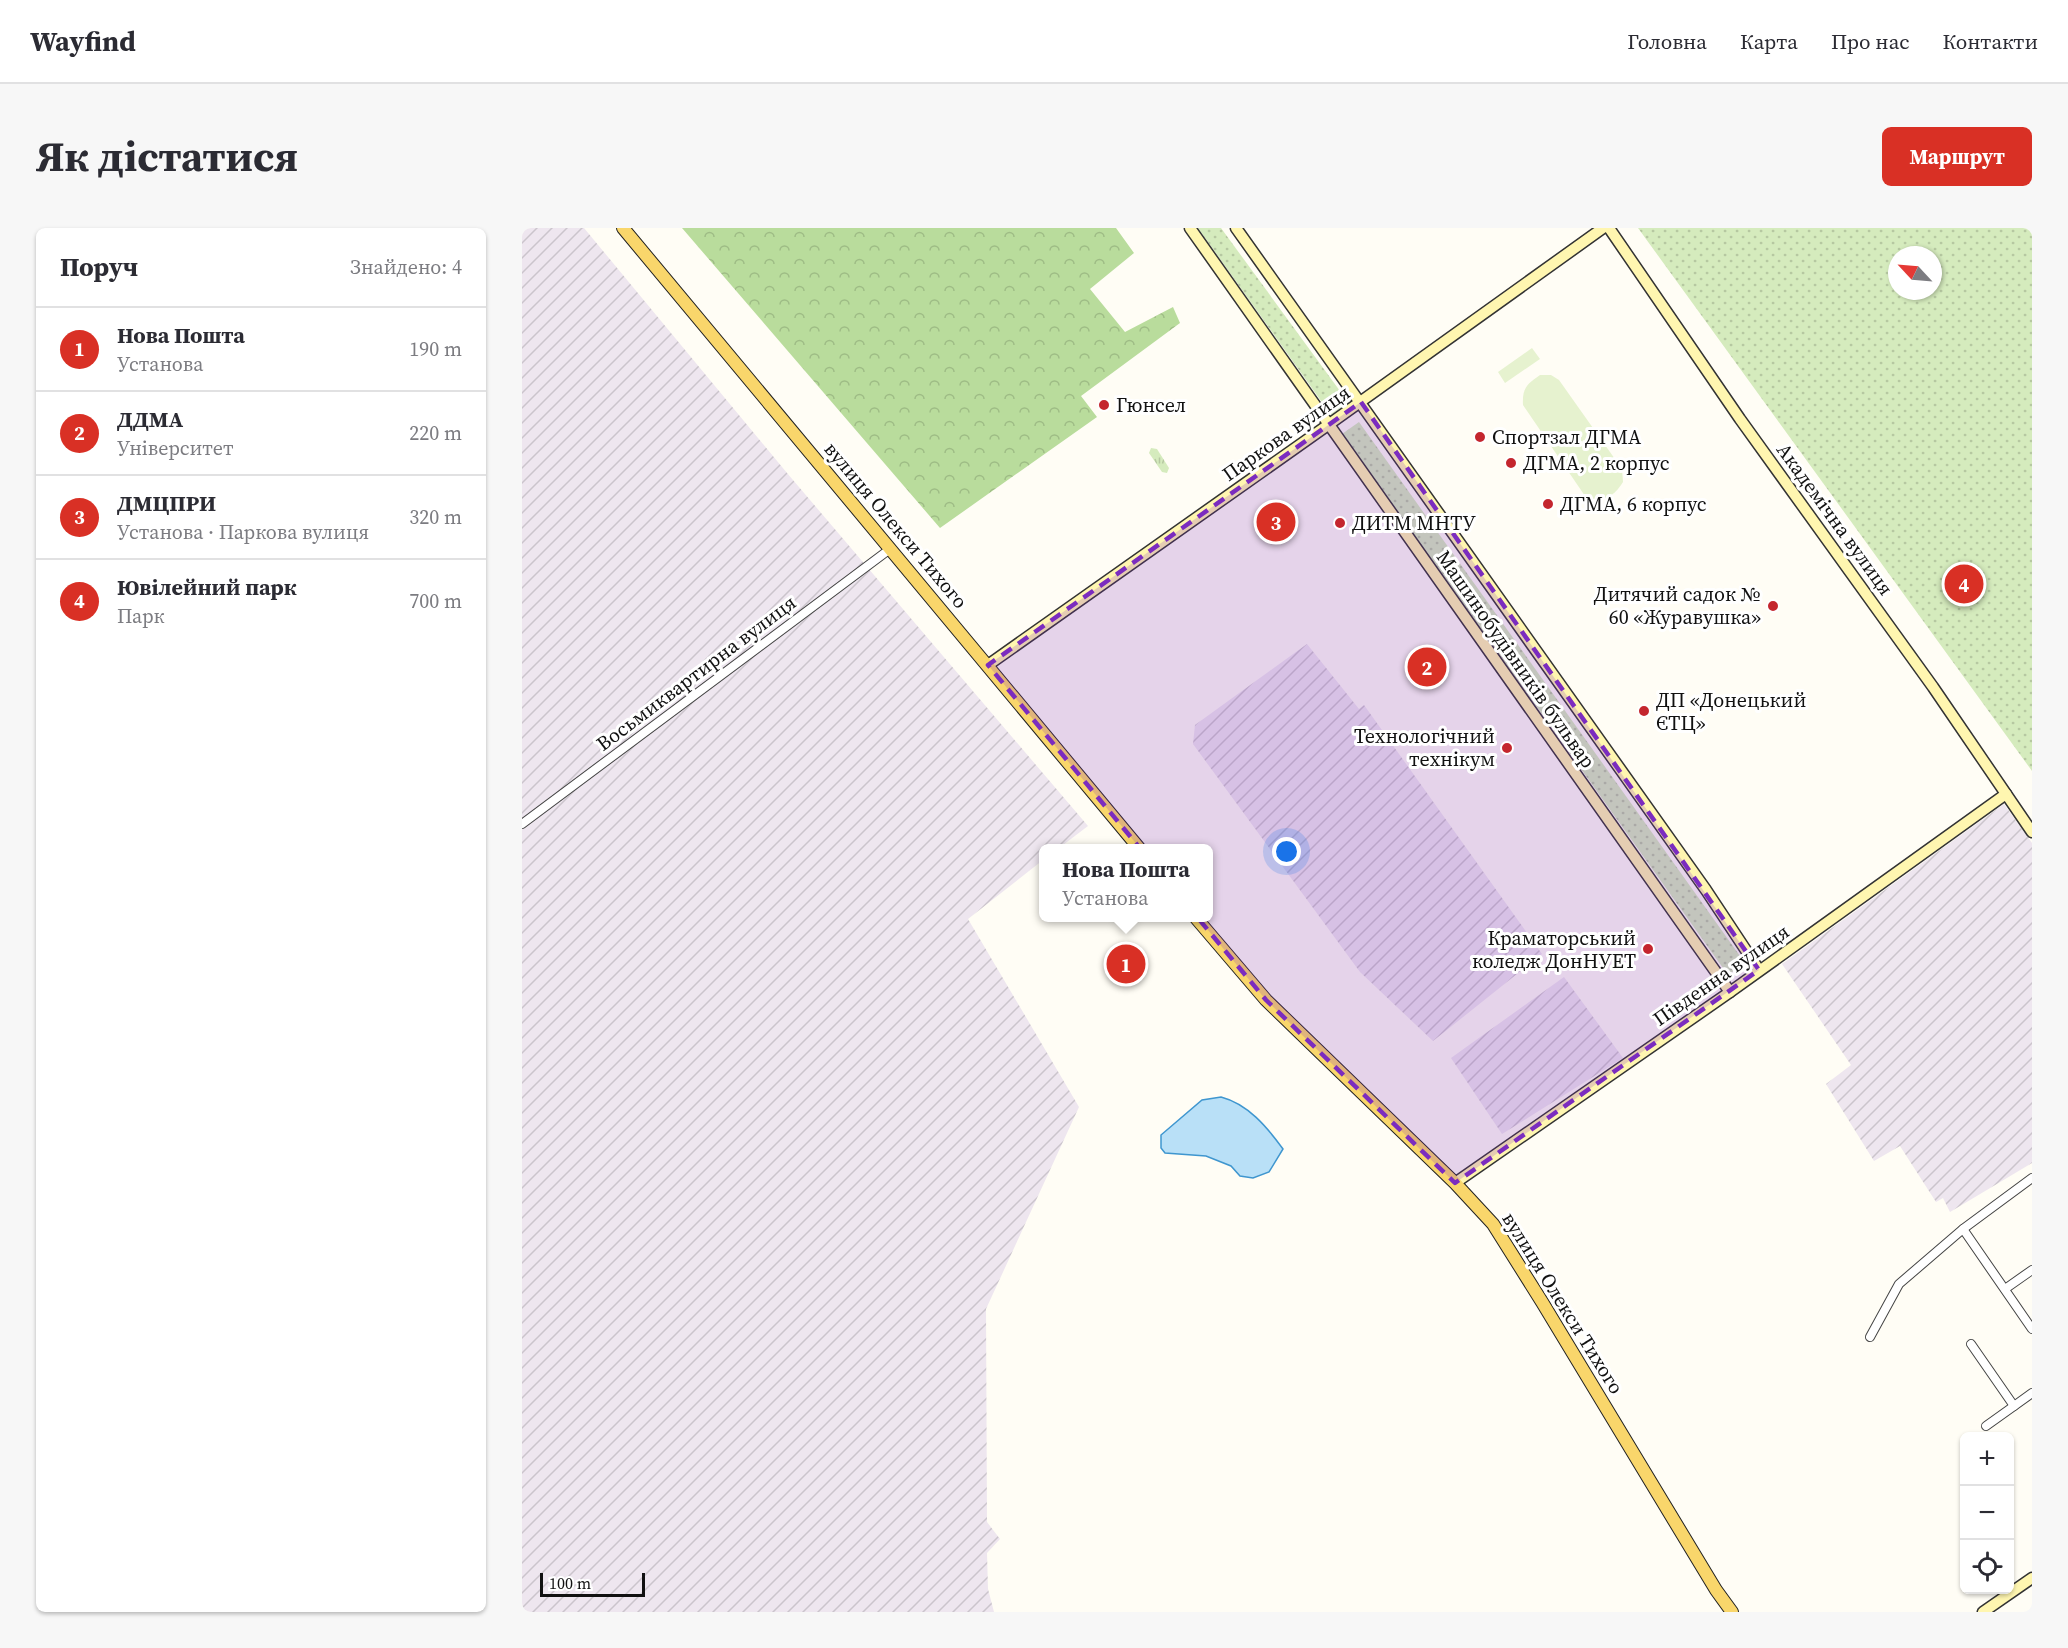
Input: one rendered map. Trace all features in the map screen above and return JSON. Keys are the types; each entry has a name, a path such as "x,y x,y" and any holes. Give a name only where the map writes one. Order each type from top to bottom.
{"main road":[{"name":"вулиця Олекси Тихого","path":"623,228 1135,844"},
{"name":"вулиця Олекси Тихого","path":"1199,922 1266,1000 1455,1183 1493,1224 1716,1590 1732,1612"}],"street":[{"name":"Машинобудівників бульвар","path":"1190,228 1730,992"},
{"name":"Машинобудівників бульвар","path":"1236,228 1706,890 1759,970"},
{"name":"Паркова вулиця","path":"988,665 1603,228"},
{"name":"Академічна вулиця","path":"1609,228 1740,419 1933,687 2032,832"},
{"name":"Восьмиквартирна вулиця","path":"522,824 890,549"},
{"name":"Південна вулиця","path":"1455,1183 1730,992 2006,794"},
{"path":"1870,1337 1899,1284 1963,1229 2032,1178"},
{"path":"1963,1229 2032,1329"},
{"path":"2005,1289 2032,1270"},
{"path":"1971,1344 2014,1406"},
{"path":"1986,1426 2032,1393"},
{"path":"1983,1612 2032,1578"}],"highlighted area":[{"path":"1361,402 1759,970 1455,1183 1266,1000 988,665"}],"shaded area":[{"path":"522,228 584,228 787,473 1088,826 1064,844 1039,844 1039,863 968,919 1079,1107 986,1309 987,1522 1000,1539 987,1553 988,1589 994,1612 522,1612"},
{"path":"1307,644 1359,709 1364,705 1542,954 1433,1041 1360,972 1193,744 1195,725"},
{"path":"2004,804 2032,843 2032,1163 1950,1212 1943,1198 1936,1202 1900,1146 1874,1161 1826,1084 1851,1065 1782,964"},
{"path":"1564,977 1623,1058 1502,1134 1451,1058"}],"green space":[{"path":"682,228 1116,228 1134,253 1090,289 1125,332 1173,307 1180,323 1081,396 1097,417 940,528"},
{"path":"1198,228 1221,228 1348,402 1331,415"},
{"path":"1638,228 2032,228 2032,771"},
{"path":"1532,348 1540,359 1505,383 1498,372"},
{"path":"1540,375 1551,375 1559,380 1622,469 1623,482 1616,492 1607,498 1596,499 1585,496 1523,405 1523,394 1526,387"},
{"path":"1359,422 1745,963 1728,975 1342,434"},
{"path":"1151,448 1157,449 1169,468 1167,473 1162,472 1149,453"}],"water":[{"path":"1221,1097 1231,1100 1248,1111 1283,1149 1269,1172 1253,1178 1240,1176 1231,1166 1206,1156 1165,1153 1161,1148 1161,1135 1202,1100"}],"place":[{"name":"Гюнсел","path":"1104,405"},
{"name":"Спортзал ДГМА","path":"1480,437"},
{"name":"ДГМА, 2 корпус","path":"1511,463"},
{"name":"ДГМА, 6 корпус","path":"1548,504"},
{"name":"ДМЦПРИ","path":"1276,522"},
{"name":"ДИТМ МНТУ","path":"1340,523"},
{"name":"Ювілейний парк","path":"1964,584"},
{"name":"Дитячий садок № 60 «Журавушка»","path":"1773,606"},
{"name":"ДДМА","path":"1427,667"},
{"name":"ДП «Донецький ЄТЦ»","path":"1644,711"},
{"name":"Технологічний технікум","path":"1507,748"},
{"name":"Краматорський коледж ДонНУЕТ","path":"1648,949"},
{"name":"Нова Пошта","path":"1126,964"}]}
